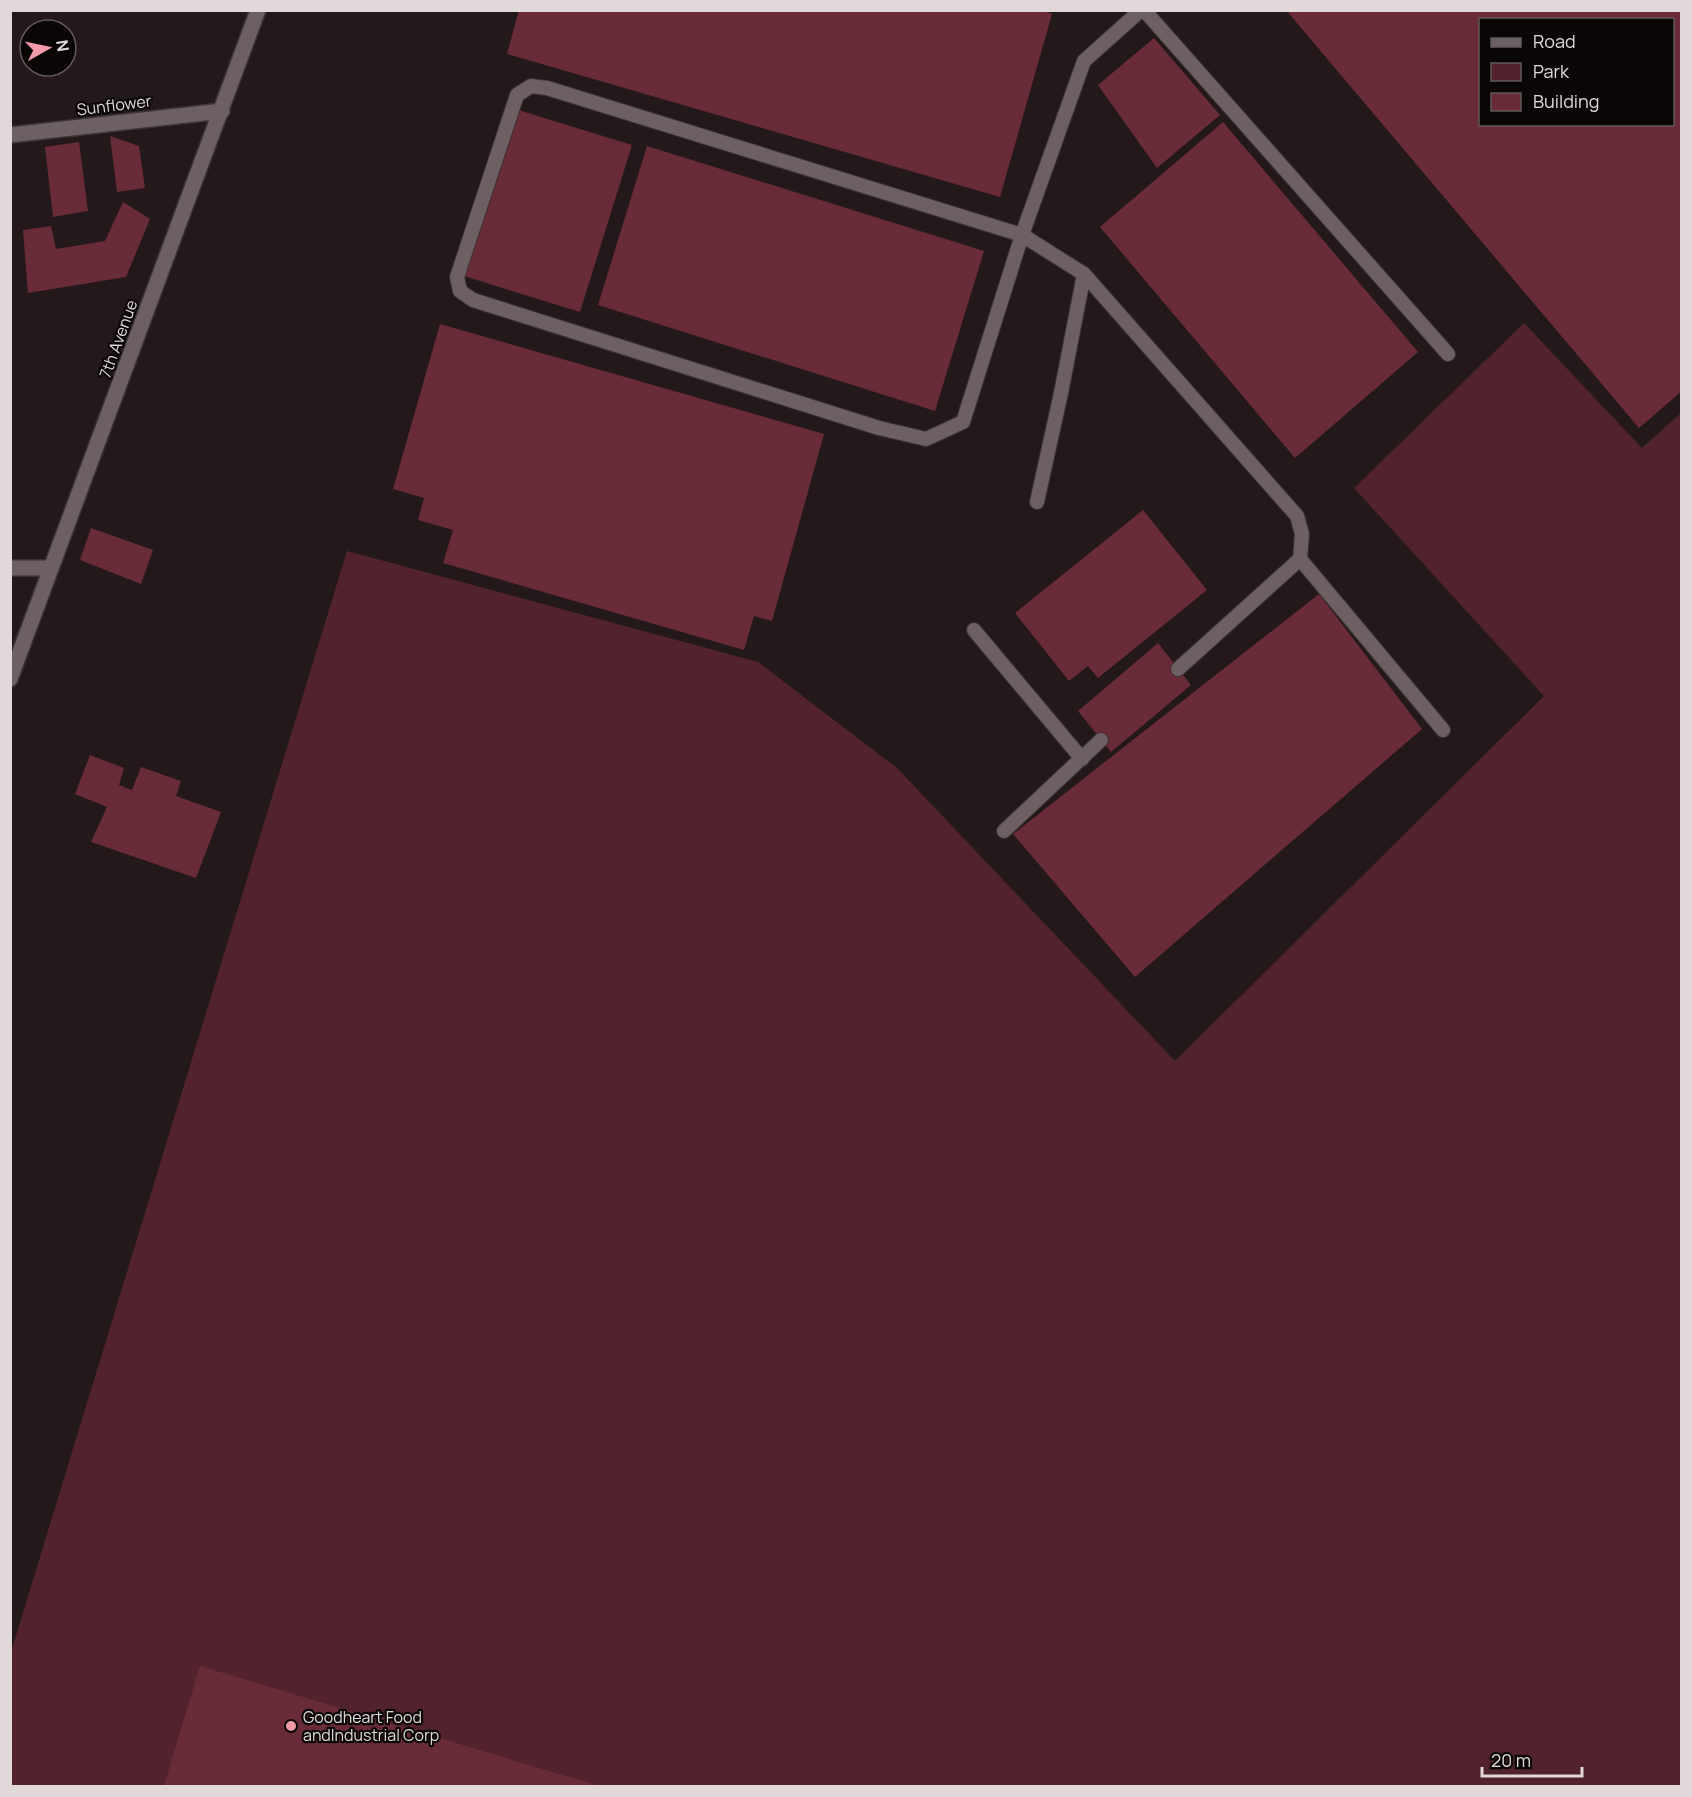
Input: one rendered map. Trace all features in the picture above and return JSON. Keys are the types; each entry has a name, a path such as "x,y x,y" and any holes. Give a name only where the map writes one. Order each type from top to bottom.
{"street":[{"name":"7th Avenue","path":"10,679 258,10"},
{"name":"Sunflower","path":"10,135 222,111"},
{"path":"10,568 51,568"}],"lane":[{"path":"1178,669 1300,559 1302,534 1297,516 1084,274 1022,235 547,88 531,86 517,95 457,277 460,291 473,300 879,428 926,439 963,422 1022,235 1084,61 1143,10 1448,354"},
{"path":"1037,502 1084,274"},
{"path":"1300,559 1443,730"},
{"path":"974,630 1082,759"},
{"path":"1004,831 1101,740"}],"green space":[{"path":"1524,323 1642,448 1681,413 1681,1786 11,1786 11,1652 347,551 758,662 897,768 1175,1061 1544,696 1354,488"}],"building":[{"path":"519,10 1041,10 1052,14 1000,197 507,54"},
{"path":"1286,10 1682,10 1682,391 1639,428"},
{"path":"1154,38 1220,115 1157,168 1098,85"},
{"path":"515,109 632,145 580,312 464,276"},
{"path":"1223,122 1418,352 1295,458 1100,227"},
{"path":"110,136 139,146 145,188 117,192"},
{"path":"79,142 88,211 53,217 45,147"},
{"path":"647,146 984,251 935,411 598,305"},
{"path":"123,202 150,219 126,277 28,293 23,230 51,226 56,249 105,241"},
{"path":"440,324 824,434 772,621 754,616 744,650 443,563 453,530 418,520 424,498 393,489"},
{"path":"1143,510 1207,590 1098,678 1088,666 1069,681 1015,613"},
{"path":"91,528 153,550 141,584 80,560"},
{"path":"1319,594 1422,729 1135,977 1013,834"},
{"path":"1158,643 1191,685 1111,752 1078,711"},
{"path":"90,755 124,768 119,785 132,790 141,767 181,781 176,796 221,812 196,878 91,842 107,807 75,794"},
{"name":"Goodheart Food andIndustrial Corp","path":"200,1666 599,1786 164,1786"}],"place":[{"name":"Goodheart Food andIndustrial Corp","path":"291,1726"}]}
